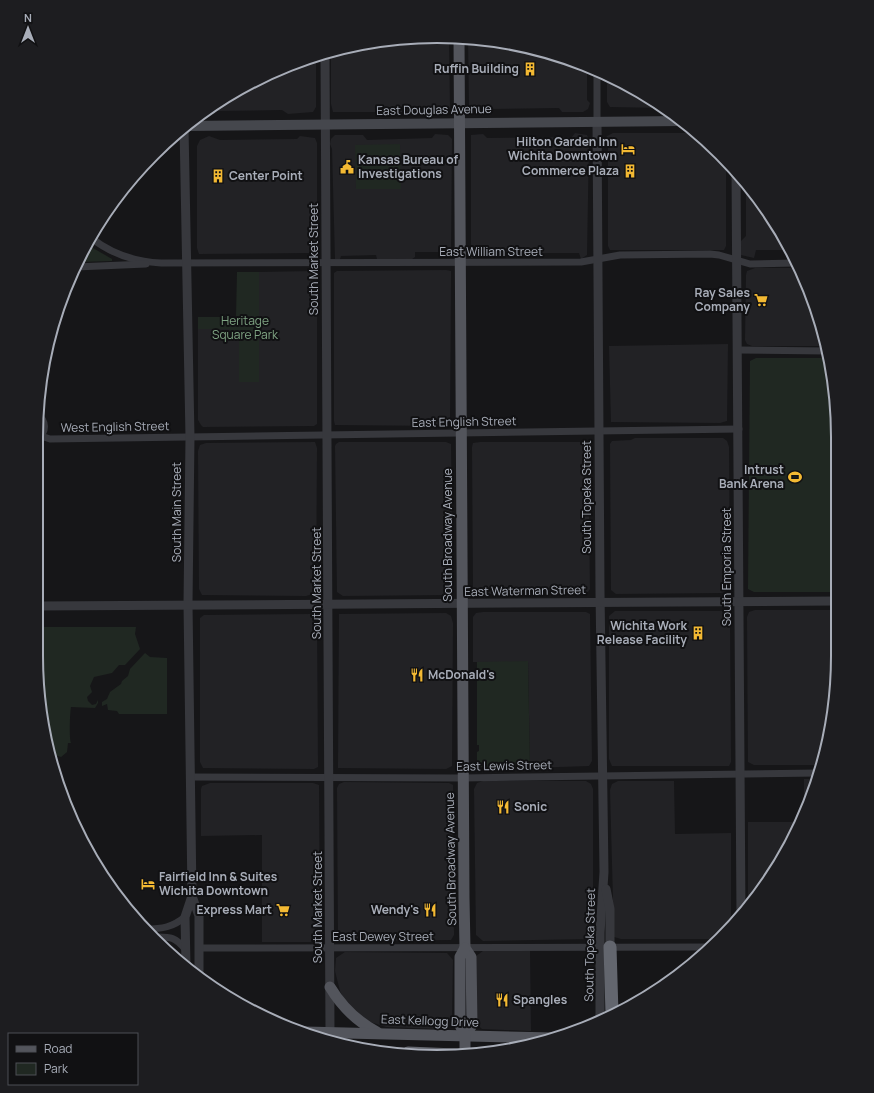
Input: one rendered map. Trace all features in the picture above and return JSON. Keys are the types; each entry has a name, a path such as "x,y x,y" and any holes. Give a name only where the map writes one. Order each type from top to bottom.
{"highway":[{"path":"605,947 611,1009"}],"main road":[{"name":"South Broadway Avenue","path":"459,44 465,948 471,957 472,1025 465,1036 465,1049"},
{"name":"East Douglas Avenue","path":"194,127 325,124 673,121"},
{"path":"330,987 338,1001 350,1014 362,1024 379,1033"},
{"name":"East Kellogg Drive","path":"332,1036 379,1033 536,1038"}],"street":[{"name":"South Market Street","path":"325,59 329,604 330,1035"},
{"path":"597,77 597,121"},
{"name":"South Topeka Street","path":"597,121 602,775 604,872 610,909 605,947 600,1014"},
{"name":"South Main Street","path":"185,134 190,436 188,604 192,896 186,917 186,960"},
{"name":"South Emporia Street","path":"736,181 739,429 738,602 740,908"},
{"path":"96,241 113,252 129,258 146,262 160,263"},
{"name":"East William Street","path":"160,263 326,264 581,262 620,255 710,254 750,264 790,263"},
{"path":"82,267 114,267 160,263"},
{"path":"738,350 821,351"},
{"path":"43,430 45,427 44,421"},
{"name":"East English Street","path":"190,436 739,429"},
{"name":"West English Street","path":"43,438 190,436"},
{"name":"East Waterman Street","path":"43,606 831,601"},
{"name":"East Lewis Street","path":"191,777 463,778 813,773"},
{"name":"South Main Street","path":"192,896 199,916 200,971"},
{"path":"153,929 167,928 176,925 186,917"},
{"path":"160,937 177,939 186,950"},
{"name":"East Dewey Street","path":"200,948 703,947"}],"shaded area":[{"path":"449,43 450,108 448,112 333,112 331,104 331,57 386,46"},
{"name":"Ruffin Building","path":"468,44 488,46 539,56 587,73 587,100 590,103 588,109 583,112 562,112 559,108 487,109 482,113 472,111 469,107"},
{"path":"316,62 316,107 313,112 288,114 282,110 217,111 214,114 211,114 263,84 286,73"},
{"path":"607,82 654,108 610,107 607,102"},
{"path":"575,133 587,135 589,141 587,255 581,259 579,253 478,253 476,258 471,258 471,135 483,134 487,138 572,137"},
{"path":"613,133 688,133 716,158 726,169 726,246 724,250 610,250 608,246 608,146 604,141 607,136"},
{"path":"435,134 448,135 452,139 451,257 445,258 444,252 415,252 415,257 412,259 377,259 376,255 341,256 340,259 335,259 331,139 335,135 363,135 367,140 432,138"},
{"path":"209,136 220,140 297,139 300,136 315,138 317,143 317,257 313,259 310,253 199,254 197,248 197,146 200,140"},
{"path":"746,192 765,218 783,250 756,250 754,258 741,255 740,242 746,236"},
{"path":"755,268 792,268 810,310 820,346 752,346 747,344 745,340 747,271"},
{"path":"313,271 317,276 317,424 314,426 203,427 198,420 198,329 230,329 239,339 239,381 259,382 259,272"},
{"path":"337,271 451,271 450,422 443,426 335,425 334,273"},
{"path":"728,344 727,421 720,423 611,422 609,346"},
{"path":"635,438 723,438 727,441 729,447 730,586 727,591 721,593 616,594 611,590 610,444 612,441 631,440"},
{"path":"315,442 317,448 316,593 306,596 202,595 199,589 198,451 200,445 206,443"},
{"path":"339,442 446,442 451,444 453,589 448,595 343,596 337,592 335,446"},
{"path":"588,442 590,589 588,592 480,594 475,592 473,587 472,447 473,443"},
{"path":"755,610 831,610 831,656 828,707 816,765 754,765 748,762 747,617 749,612"},
{"path":"615,611 724,611 729,613 731,762 729,766 612,766 609,759 609,616"},
{"path":"586,612 590,614 592,761 589,766 530,768 528,662 473,662 473,617 476,613"},
{"path":"446,613 451,616 453,623 452,766 446,769 338,768 339,614"},
{"path":"204,615 315,615 317,621 318,767 314,769 203,768 200,762 200,618"},
{"path":"804,779 811,779 810,783 804,799"},
{"path":"483,781 586,781 591,784 593,789 593,931 589,939 483,941 476,935 474,789 477,783"},
{"path":"618,781 674,781 675,834 731,833 731,918 712,939 621,939 614,937 610,790 612,784"},
{"path":"344,782 449,783 453,785 454,935 451,940 344,941 338,937 337,788 339,784"},
{"path":"210,783 313,783 319,785 320,935 317,940 310,942 262,942 262,835 201,836 201,789 202,786"},
{"path":"748,822 794,822 765,875 748,898"},
{"path":"530,950 531,1031 482,1029 477,1024 476,956 483,951"},
{"path":"345,952 447,953 453,960 452,1023 447,1028 438,1029 386,1027 367,1021 354,1012 343,998 340,991 335,971 336,958"}],"green space":[{"path":"400,144 401,189 356,189 355,145"},
{"path":"92,248 112,259 112,261 85,262"},
{"name":"Heritage Square Park","path":"237,272 259,272 259,382 239,382 239,339 230,339 230,329 198,329 198,317 236,317"},
{"path":"756,358 823,358 828,386 831,437 831,592 754,592 748,589 750,361"},
{"path":"43,627 136,627 135,634 140,649 125,665 119,665 112,673 94,677 90,686 92,692 87,697 88,701 92,705 96,704 98,700 95,708 71,707 71,743 68,743 67,752 61,757 55,755 46,707"},
{"path":"145,653 150,657 167,658 167,714 119,714 117,711 108,710 107,704 102,706 102,702 107,699 110,692 121,684 122,681 128,676 130,669"},
{"path":"528,661 530,768 479,767 480,763 477,762 479,745 477,745 477,662"}],"place":[{"name":"Ruffin Building","path":"530,69"},
{"name":"Hilton Garden Inn Wichita Downtown","path":"628,149"},
{"name":"Kansas Bureau of Investigations","path":"347,167"},
{"name":"Commerce Plaza","path":"630,171"},
{"name":"Center Point","path":"218,176"},
{"name":"Ray Sales Company","path":"761,300"},
{"name":"Intrust Bank Arena","path":"795,477"},
{"name":"Wichita Work Release Facility","path":"698,633"},
{"name":"McDonald's","path":"417,675"},
{"name":"Sonic","path":"503,807"},
{"name":"Fairfield Inn & Suites Wichita Downtown","path":"148,884"},
{"name":"Express Mart","path":"283,910"},
{"name":"Wendy's","path":"430,910"},
{"name":"Spangles","path":"502,1000"}]}
